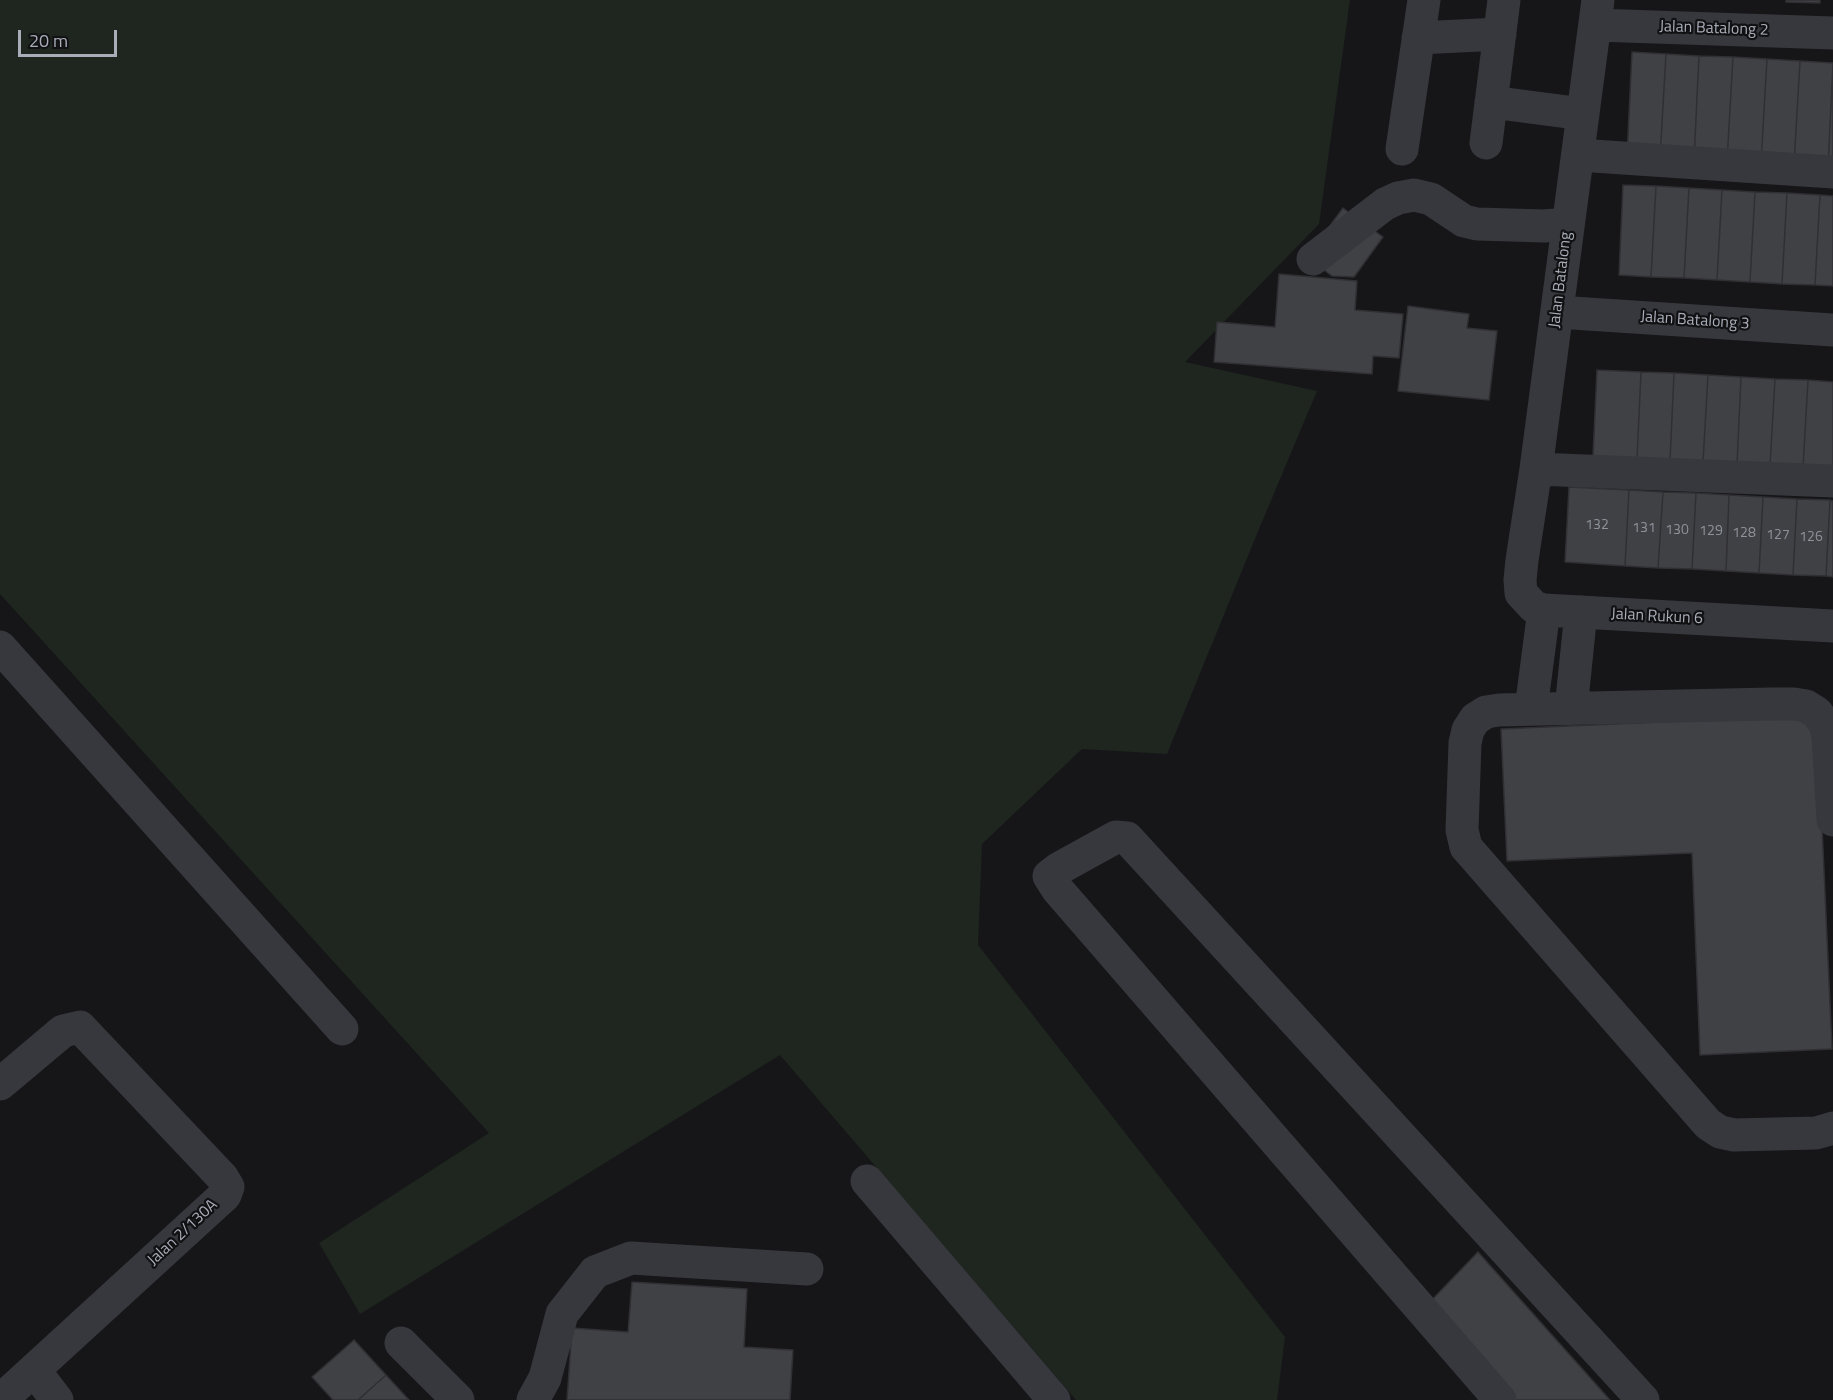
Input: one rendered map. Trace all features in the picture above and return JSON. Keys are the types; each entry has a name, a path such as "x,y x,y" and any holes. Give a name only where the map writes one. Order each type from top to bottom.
{"street":[{"path":"1402,150 1424,0"},
{"path":"1486,143 1504,0"},
{"name":"Jalan Batalong 2","path":"1596,12 1833,33"},
{"name":"Jalan Batalong","path":"1544,610 1534,607 1521,593 1520,580 1596,12"},
{"path":"1418,38 1500,34"},
{"path":"1491,102 1583,114"},
{"path":"1578,155 1833,172"},
{"path":"1313,259 1385,204 1398,198 1414,195 1431,200 1464,221 1477,224 1544,226 1568,224"},
{"name":"Jalan Batalong 3","path":"1557,312 1833,330"},
{"path":"1536,470 1833,482"},
{"path":"1531,709 1544,610"},
{"name":"Jalan Rukun 6","path":"1544,610 1833,626"},
{"path":"1571,708 1581,612"},
{"path":"0,647 342,1029"},
{"path":"1833,820 1828,736 1825,724 1817,713 1806,706 1771,704 1499,710 1486,712 1476,719 1468,730 1465,743 1462,830 1466,847 1713,1128 1734,1135 1816,1133 1833,1128"},
{"path":"1500,1400 1058,890 1049,876 1116,837 1126,838 1643,1400"},
{"name":"Jalan 2/130A","path":"0,1084 63,1031 80,1027 222,1177 228,1187 225,1195 1,1400"},
{"path":"867,1181 1054,1400"},
{"path":"533,1400 545,1378 562,1314 595,1272 631,1258 807,1269"},
{"path":"401,1343 458,1400"},
{"path":"34,1370 57,1400"}],"shaded area":[{"path":"0,0 1350,0 1319,224 1185,362 1317,391 1167,754 1082,749 982,844 978,945 1285,1337 1277,1400 1076,1400 780,1055 360,1314 319,1243 489,1133 0,594"}],"building":[{"path":"1786,0 1820,0 1820,3 1786,2"},
{"path":"1632,52 1666,54 1660,158 1627,156"},
{"path":"1666,54 1699,56 1694,160 1660,158"},
{"path":"1699,56 1733,57 1727,161 1694,160"},
{"path":"1733,57 1767,59 1761,163 1727,161"},
{"path":"1767,59 1800,61 1794,165 1761,163"},
{"path":"1800,61 1833,63 1828,167 1794,165"},
{"path":"1833,66 1833,167 1828,167"},
{"path":"1623,185 1656,186 1651,277 1619,275"},
{"path":"1656,186 1689,188 1684,278 1651,277"},
{"path":"1689,188 1722,190 1717,280 1684,278"},
{"path":"1722,190 1755,192 1750,282 1717,280"},
{"path":"1755,192 1787,193 1782,284 1750,282"},
{"path":"1787,193 1820,195 1815,285 1782,284"},
{"path":"1820,195 1833,196 1833,286 1815,285"},
{"path":"1343,208 1383,237 1354,277 1332,276 1307,257"},
{"path":"1279,274 1357,281 1355,310 1403,314 1399,358 1373,356 1372,374 1214,362 1217,322 1275,327"},
{"path":"1408,306 1469,314 1467,328 1497,331 1489,400 1398,391"},
{"path":"1597,370 1641,372 1637,459 1593,456"},
{"path":"1641,372 1674,373 1670,460 1637,459"},
{"path":"1674,373 1708,375 1703,462 1670,460"},
{"path":"1708,375 1741,377 1737,464 1703,462"},
{"path":"1741,377 1775,379 1770,466 1737,464"},
{"path":"1775,379 1808,380 1803,468 1770,466"},
{"path":"1808,380 1833,382 1833,469 1803,468"},
{"path":"1569,487 1629,490 1625,566 1565,562"},
{"path":"1629,490 1663,492 1658,568 1625,566"},
{"path":"1663,492 1696,493 1692,569 1658,568"},
{"path":"1696,493 1729,495 1726,571 1692,569"},
{"path":"1729,495 1763,497 1759,573 1726,571"},
{"path":"1763,497 1797,499 1793,575 1759,573"},
{"path":"1797,499 1830,500 1826,576 1793,575"},
{"path":"1830,500 1833,501 1833,577 1826,576"},
{"path":"1817,715 1832,1049 1700,1055 1692,853 1507,861 1501,729"},
{"path":"1478,1252 1610,1400 1509,1400 1425,1307"},
{"path":"632,1282 747,1289 744,1347 793,1350 790,1400 567,1400 572,1328 628,1332"},
{"path":"354,1340 386,1375 358,1400 333,1400 312,1377"},
{"path":"386,1375 409,1400 358,1400"}]}
